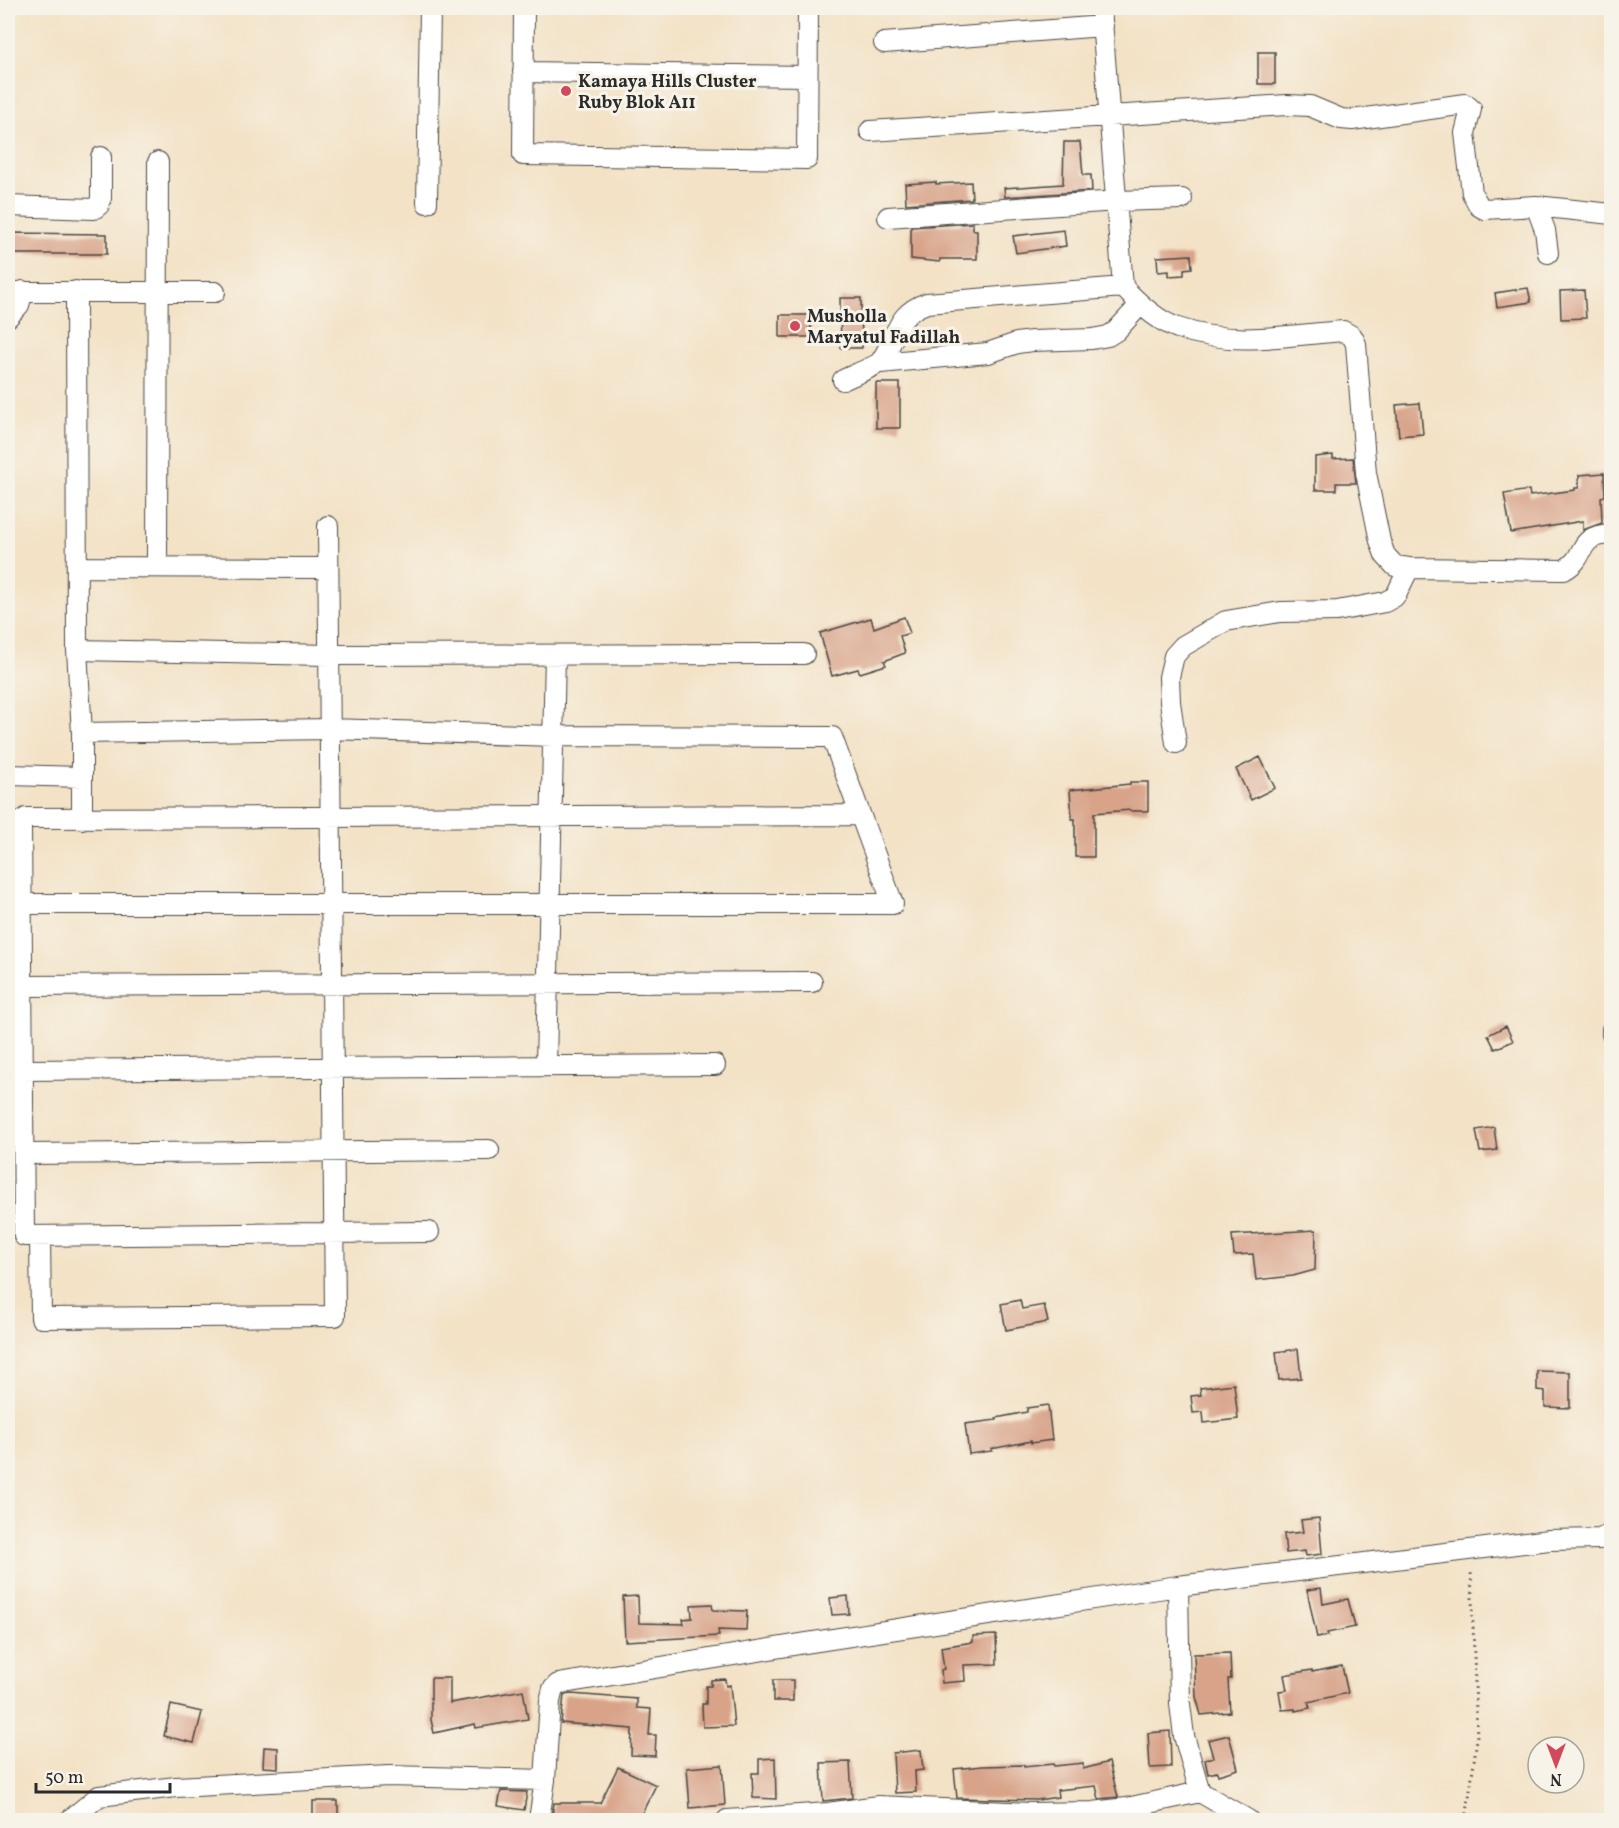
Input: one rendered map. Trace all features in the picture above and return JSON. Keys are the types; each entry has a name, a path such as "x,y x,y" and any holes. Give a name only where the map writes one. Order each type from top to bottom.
{"street":[{"path":"427,203 430,8"},
{"path":"524,8 523,155 807,159 808,8"},
{"path":"884,43 1102,17 1123,287 1140,305 1176,328 1215,337 1248,339 1343,331 1352,336 1356,344 1366,473 1380,541 1385,555 1395,566 1564,570 1576,561 1590,537 1598,534 1611,534"},
{"path":"523,72 807,76"},
{"path":"870,131 1287,105 1310,106 1352,120 1465,104 1471,109 1465,133 1472,193 1479,206 1484,209 1536,207 1611,214"},
{"path":"8,206 94,209 99,205 101,198 100,157"},
{"path":"156,567 158,162"},
{"path":"888,217 1117,201 1182,199"},
{"path":"1536,207 1545,230 1548,253"},
{"path":"880,363 905,315 913,308 927,303 1123,287"},
{"path":"8,317 19,305 15,291 215,292"},
{"path":"76,291 76,567 77,650 82,733 82,819"},
{"path":"843,380 880,363 988,353 1032,340 1092,339 1108,336 1116,331 1140,305"},
{"path":"40,1236 41,1318 335,1316 328,526"},
{"path":"76,567 328,568"},
{"path":"1176,742 1169,677 1174,656 1183,646 1226,621 1280,612 1337,611 1385,602 1397,593 1408,568"},
{"path":"77,650 329,655 804,654"},
{"path":"546,1066 555,655"},
{"path":"21,904 893,903 832,737 553,736 330,729 82,733"},
{"path":"8,775 82,777"},
{"path":"429,1232 24,1236 21,822 26,818 860,815"},
{"path":"21,986 812,982"},
{"path":"22,1070 715,1065"},
{"path":"24,1154 489,1150"},
{"path":"539,1821 545,1780 550,1701 553,1689 558,1684 1178,1586 1549,1540 1600,1539 1611,1533"},
{"path":"1178,1586 1180,1704 1184,1736 1200,1792 1248,1821"},
{"path":"70,1821 99,1796 176,1787 389,1776 545,1780"},
{"path":"727,1821 828,1813 878,1806 1029,1813 1128,1814 1200,1792"}],"path":[{"path":"1466,1821 1477,1739 1471,1549"}],"building":[{"path":"1258,52 1275,52 1275,84 1258,84"},
{"path":"1064,142 1080,142 1083,175 1091,175 1092,191 1005,197 1004,188 1063,184"},
{"path":"936,182 936,184 971,182 972,199 906,204 905,184"},
{"path":"973,223 973,230 977,230 977,259 940,259 940,262 911,259 911,227"},
{"path":"1064,230 1066,246 1016,253 1013,236"},
{"path":"8,233 107,234 107,254 8,254"},
{"path":"1191,255 1192,268 1184,269 1184,275 1169,276 1169,271 1158,272 1157,257"},
{"path":"1528,288 1531,302 1497,307 1495,293"},
{"path":"1584,290 1586,318 1561,319 1560,291"},
{"path":"840,298 861,298 862,348 841,348"},
{"name":"Musholla Maryatul Fadillah","path":"780,315 811,315 811,337 780,337"},
{"path":"876,383 900,383 900,428 876,428"},
{"path":"1420,403 1423,434 1399,436 1396,405"},
{"path":"1333,455 1333,459 1353,458 1356,483 1336,483 1336,490 1315,490 1315,457"},
{"path":"1604,473 1605,496 1601,497 1602,523 1583,530 1583,521 1511,533 1504,494 1529,490 1530,496 1575,490 1579,488 1579,475"},
{"path":"904,617 910,633 900,636 905,653 884,661 886,665 860,673 858,669 832,676 820,633 871,618 874,628"},
{"path":"1260,757 1275,788 1251,800 1236,769"},
{"path":"1130,782 1148,782 1148,811 1094,813 1094,857 1075,857 1075,819 1072,819 1070,790 1130,784"},
{"path":"1506,1026 1513,1041 1495,1049 1488,1035"},
{"path":"1494,1127 1497,1150 1480,1152 1476,1130"},
{"path":"1316,1230 1315,1270 1293,1276 1256,1280 1253,1254 1234,1255 1232,1235"},
{"path":"1020,1300 1022,1309 1044,1305 1048,1322 1006,1330 1001,1304"},
{"path":"1298,1349 1301,1378 1279,1380 1276,1352"},
{"path":"1537,1371 1570,1372 1570,1408 1545,1407 1545,1391 1537,1390"},
{"path":"1234,1384 1238,1419 1204,1423 1203,1412 1193,1413 1191,1396 1201,1395 1200,1388"},
{"path":"1048,1405 1052,1440 1031,1443 1031,1441 969,1454 965,1424 997,1420 996,1418 1027,1412 1027,1408"},
{"path":"1319,1518 1322,1554 1306,1556 1305,1551 1286,1553 1284,1534 1303,1532 1301,1520"},
{"path":"1321,1588 1323,1604 1348,1599 1355,1627 1327,1633 1328,1636 1317,1638 1307,1590"},
{"path":"638,1596 639,1623 684,1624 683,1619 692,1618 691,1605 712,1604 713,1610 747,1611 746,1631 718,1630 719,1636 625,1641 623,1597"},
{"path":"848,1596 849,1614 832,1615 830,1598"},
{"path":"996,1635 997,1664 964,1665 965,1681 942,1683 941,1670 944,1669 941,1647 973,1642 973,1636"},
{"path":"1230,1653 1231,1679 1228,1679 1230,1712 1201,1715 1196,1697 1194,1654"},
{"path":"1342,1666 1348,1693 1308,1702 1310,1708 1295,1711 1295,1709 1282,1710 1279,1691 1287,1690 1284,1675"},
{"path":"431,1678 450,1678 450,1703 523,1690 528,1719 476,1728 475,1724 434,1733 431,1720"},
{"path":"725,1679 726,1686 730,1685 734,1726 703,1727 702,1704 706,1704 706,1686 711,1686 711,1680"},
{"path":"773,1680 793,1680 793,1701 773,1701"},
{"path":"564,1695 637,1699 637,1708 651,1709 649,1735 656,1735 655,1756 631,1755 632,1729 561,1723"},
{"path":"171,1705 202,1712 194,1743 164,1736"},
{"path":"1170,1731 1171,1767 1150,1768 1148,1733"},
{"path":"1229,1735 1238,1769 1218,1775 1217,1772 1208,1774 1205,1760 1213,1757 1208,1740"},
{"path":"264,1747 278,1748 278,1768 263,1767"},
{"path":"921,1750 923,1770 915,1771 916,1792 895,1793 893,1753"},
{"path":"775,1758 776,1799 753,1798 752,1773 759,1773 759,1759"},
{"path":"850,1762 852,1798 823,1801 821,1763"},
{"path":"1109,1762 1118,1797 1099,1799 1096,1786 1057,1790 1058,1797 1037,1800 957,1798 954,1769 1083,1763 1083,1769"},
{"path":"722,1765 725,1805 690,1808 687,1768"},
{"path":"618,1767 656,1785 638,1821 551,1821 554,1803 600,1803"},
{"path":"501,1791 527,1792 524,1810 498,1806"},
{"path":"313,1801 338,1801 338,1821 313,1821"}],"place":[{"name":"Kamaya Hills Cluster Ruby Blok A11","path":"566,91"},
{"name":"Musholla Maryatul Fadillah","path":"795,326"}]}
